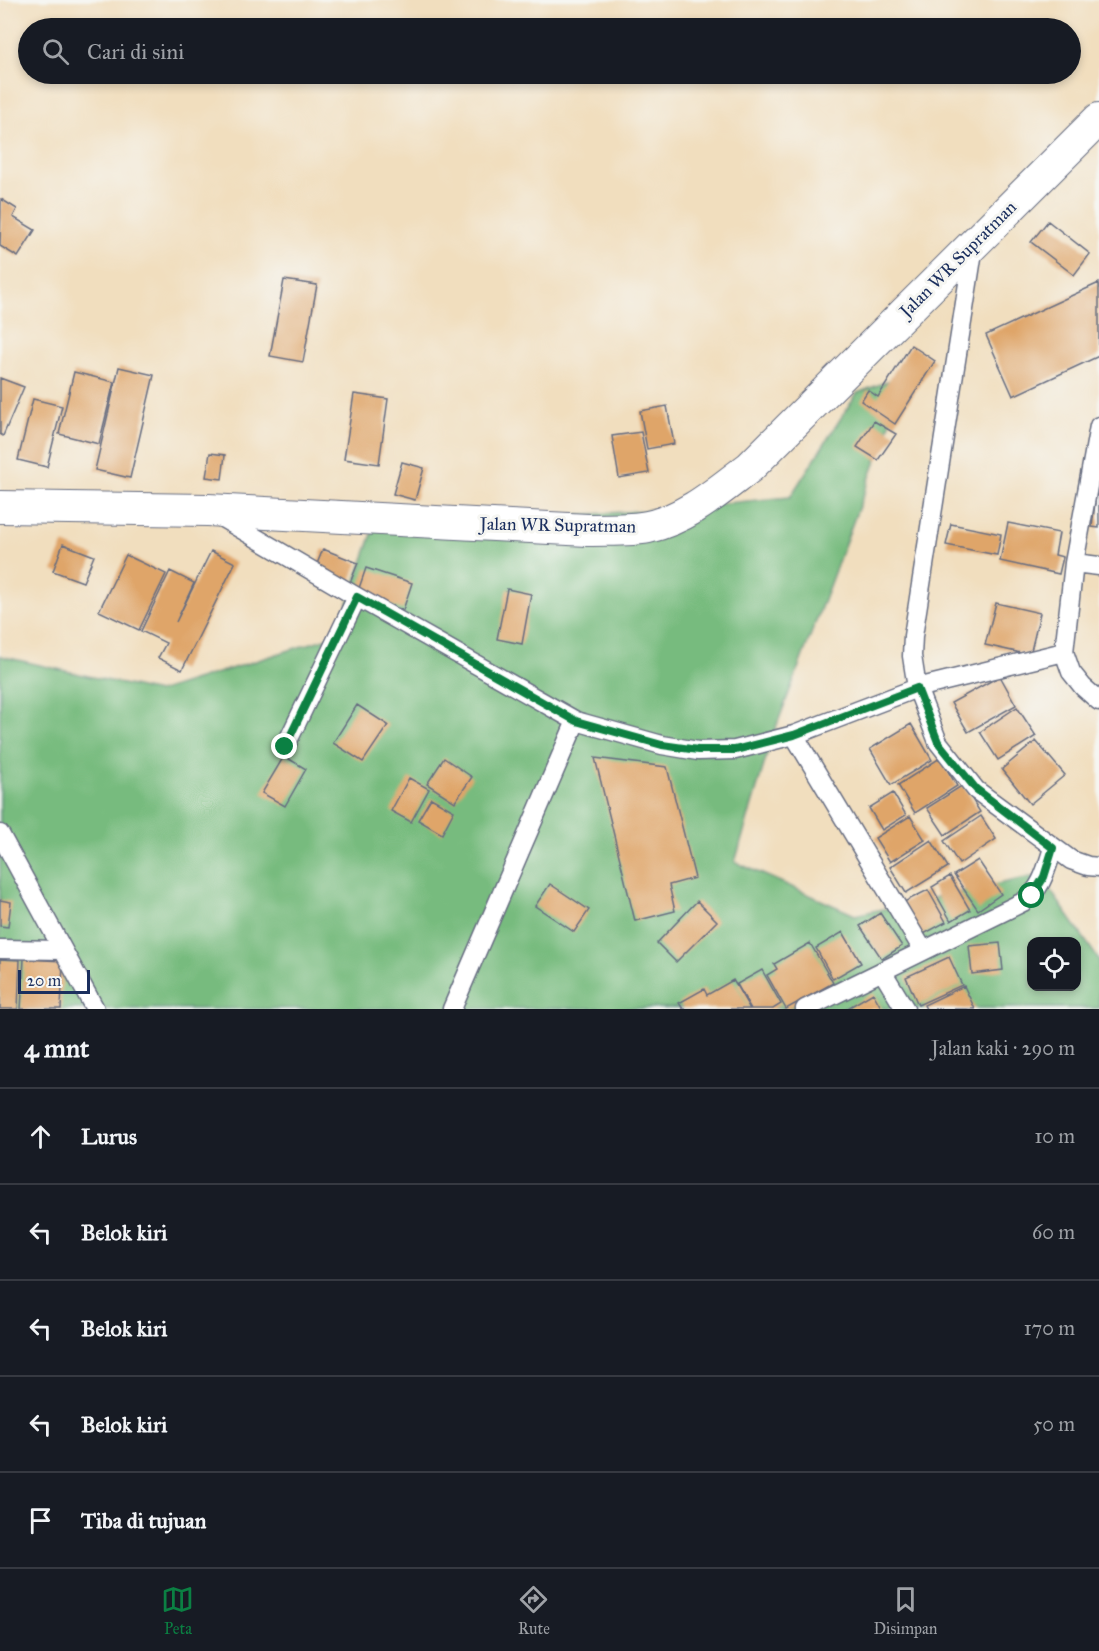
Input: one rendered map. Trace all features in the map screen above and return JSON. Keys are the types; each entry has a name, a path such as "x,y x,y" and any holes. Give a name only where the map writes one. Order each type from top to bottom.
{"highway":[{"name":"Jalan WR Supratman","path":"0,507 208,510 588,530 646,527 672,519 700,506 750,467 1099,120"}],"street":[{"path":"974,243 913,636 912,656 917,688 938,742 976,789 1071,860 1099,867"},
{"path":"1099,426 1074,563 1064,652 1071,672 1099,701"},
{"path":"208,510 576,721 662,745 698,750 735,750 794,735 917,688 1064,652"},
{"path":"1074,563 1099,566"},
{"path":"285,747 357,597"},
{"path":"452,1009 576,721"},
{"path":"794,735 923,950"},
{"path":"0,834 95,1009"},
{"path":"805,1009 1023,902 1032,896 1044,877 1053,848"},
{"path":"0,949 63,950"},
{"path":"882,971 905,1009"}],"green space":[{"path":"909,373 772,738 735,862 855,915 1040,875 1099,960 1099,1008 0,1009 0,656 158,692 337,635 374,528 655,510 790,497 857,393"}],"building":[{"path":"1,199 17,209 13,217 35,230 18,257 0,246"},
{"path":"1048,221 1090,254 1074,275 1031,242"},
{"path":"284,280 317,285 303,362 270,356"},
{"path":"1099,283 1099,356 1013,396 986,335"},
{"path":"911,345 935,361 895,424 861,401 868,390 878,397"},
{"path":"119,367 154,375 130,478 95,470"},
{"path":"74,372 114,382 99,444 59,434"},
{"path":"0,378 24,387 3,436 0,434"},
{"path":"354,394 388,399 379,464 344,459"},
{"path":"33,399 62,406 47,467 18,460"},
{"path":"667,406 674,444 647,449 640,411"},
{"path":"874,421 896,434 878,460 857,447"},
{"path":"641,432 649,473 619,478 612,436"},
{"path":"210,453 225,455 222,479 206,477"},
{"path":"402,462 424,468 415,500 393,494"},
{"path":"1096,495 1099,495 1099,528 1092,527"},
{"path":"1008,523 1059,533 1055,555 1063,557 1059,574 1000,561"},
{"path":"951,524 1001,534 997,555 946,545"},
{"path":"63,544 94,556 83,582 53,571"},
{"path":"323,549 358,563 350,583 315,569"},
{"path":"211,551 235,563 182,670 158,658 166,643 141,631 170,571 194,583 176,622"},
{"path":"126,555 166,574 139,630 99,611"},
{"path":"366,568 412,583 403,610 357,594"},
{"path":"507,589 531,594 522,644 497,639"},
{"path":"996,603 1040,613 1030,655 985,645"},
{"path":"1000,676 1016,705 968,732 951,703"},
{"path":"357,705 388,725 363,762 333,743"},
{"path":"1017,707 1036,736 998,760 980,732"},
{"path":"911,724 932,760 891,785 870,749"},
{"path":"1036,741 1065,775 1030,804 1002,769"},
{"path":"284,756 306,769 285,806 262,793"},
{"path":"444,758 472,777 455,802 427,784"},
{"path":"595,758 667,767 695,878 669,885 675,911 635,921"},
{"path":"940,758 957,786 915,813 898,785"},
{"path":"409,778 429,789 411,822 391,811"},
{"path":"963,785 980,812 945,835 927,808"},
{"path":"893,793 906,815 882,830 869,808"},
{"path":"431,798 454,811 442,834 418,820"},
{"path":"910,816 925,840 890,862 875,838"},
{"path":"981,816 996,839 959,864 944,841"},
{"path":"931,840 948,867 906,893 890,867"},
{"path":"978,860 1001,894 978,910 954,875"},
{"path":"950,876 970,910 951,921 932,887"},
{"path":"550,884 589,910 574,932 535,906"},
{"path":"928,890 946,922 920,936 902,903"},
{"path":"0,900 11,902 8,927 0,926"},
{"path":"697,901 717,921 676,962 657,943"},
{"path":"880,913 902,946 882,959 860,926"},
{"path":"843,932 861,963 833,979 816,948"},
{"path":"810,943 833,983 786,1009 767,975 777,969 774,964"},
{"path":"1000,943 1003,970 972,974 969,946"},
{"path":"949,957 962,985 918,1005 906,977"},
{"path":"0,959 20,960 18,1009 0,1009"},
{"path":"24,959 63,961 61,1009 21,1009"},
{"path":"762,970 781,1004 773,1009 751,1009 737,984"},
{"path":"733,980 750,1009 683,1009 679,1003 704,989 707,995"},
{"path":"964,986 975,1009 926,1009 924,1005"},
{"path":"873,993 882,1009 846,1009"}],"route":[{"path":"285,747 357,597 576,721 662,745 698,750 735,750 794,735 917,688 938,742 976,789 1053,848 1044,877 1032,896"}]}
